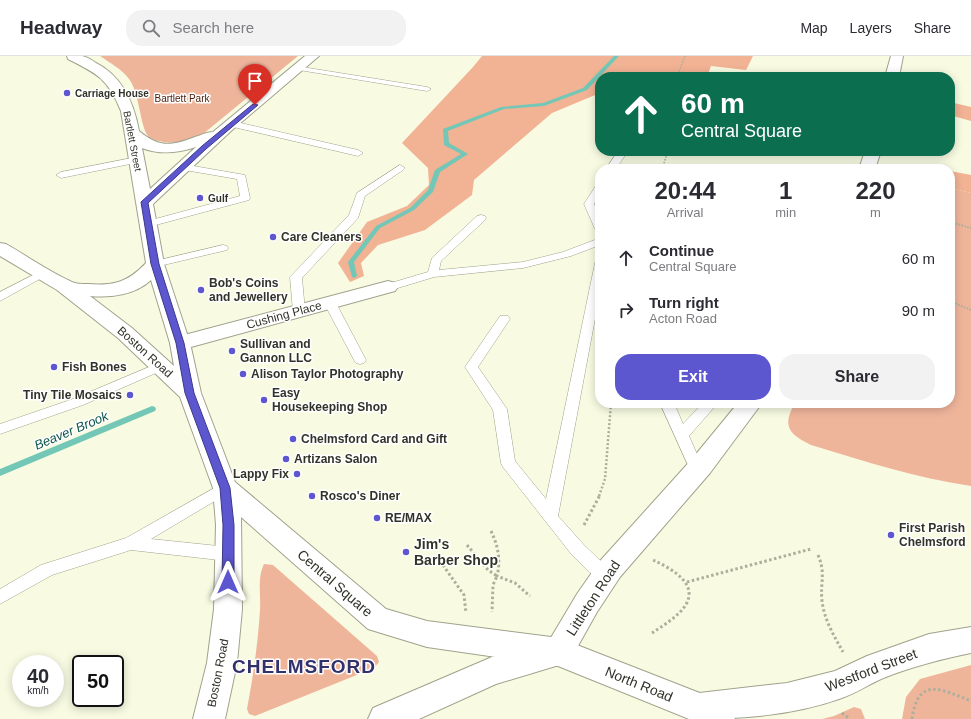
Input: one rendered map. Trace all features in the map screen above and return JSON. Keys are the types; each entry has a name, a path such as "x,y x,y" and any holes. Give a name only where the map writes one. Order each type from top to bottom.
{"main road":[{"name":"Bartlett Street","path":"73,56 109,76 121,93 128,111 145,202"},
{"path":"190,393 180,343 155,264 145,202 229,126 313,56"},
{"path":"893,72 897,56"},
{"path":"131,132 146,144 170,148 199,141 229,126"},
{"name":"Boston Road","path":"0,248 64,286 125,333 190,393 225,488 229,525 228,609 222,663 209,719"},
{"path":"64,286 86,291 107,291 126,287 139,281 155,264"},
{"name":"Cushing Place","path":"180,343 388,287"},
{"name":"Littleton Road","path":"559,652 587,603 605,576 697,470 747,408"},
{"name":"Central Square","path":"225,488 378,620 427,634 559,652"},
{"name":"Westford Street","path":"709,714 787,698 840,685 877,666 929,648 971,640"},
{"path":"384,719 492,671 559,652"},
{"name":"North Road","path":"559,652 709,714"}],"lane":[{"path":"299,68 427,89"},
{"path":"229,126 358,153"},
{"path":"61,175 137,160"},
{"path":"148,224 245,198 242,177 182,167"},
{"path":"299,311 296,277 354,216 361,195 400,168"},
{"path":"595,194 589,204 595,218"},
{"path":"433,274 436,260 481,218"},
{"path":"388,287 433,274 523,266 567,254 595,244"},
{"path":"155,264 223,248"},
{"path":"0,297 43,273"},
{"path":"550,515 595,288"},
{"path":"330,303 360,360"},
{"path":"504,319 471,368 500,409 508,463 578,550 605,576"},
{"path":"0,429 78,402 161,366"},
{"path":"669,408 680,436 697,470"},
{"path":"680,436 706,408"},
{"path":"0,598 47,570 131,543 225,488"},
{"path":"131,543 228,554"}],"path":[{"path":"679,72 685,56"},
{"path":"955,223 971,228"},
{"path":"955,303 971,310"},
{"path":"578,550 589,513 598,500 605,480 611,408"},
{"path":"491,531 495,539 500,565 493,585 492,612"},
{"path":"466,545 488,570 496,576 508,579 522,587 530,596"},
{"path":"687,582 811,549"},
{"path":"818,555 823,565 824,575 821,588 822,604 829,627 845,657"},
{"path":"652,634 679,614 687,604 689,594 687,582 678,573 654,560"},
{"path":"440,561 464,595 466,616"},
{"path":"912,719 913,706 921,692 931,688 942,689 971,701"}],"green space":[{"name":"Bartlett Park","path":"100,56 298,56 203,134 184,141 164,142 152,139 146,133 136,93 129,79 119,69"},
{"path":"955,189 971,193 971,486 910,474 811,445 792,433 788,423 792,408 955,408"},
{"path":"264,564 273,565 377,656 379,662 374,668 255,716 249,714 247,709 257,647 260,610 260,581"},
{"path":"971,665 971,719 902,719 906,697 920,679"},
{"path":"854,707 861,709 865,719 822,719 834,716"}],"shaded area":[{"path":"482,56 753,56 746,70 711,66 709,72 595,72 595,95 552,113 474,180 472,195 425,230 378,245 361,263 364,276 350,282 338,263 367,222 407,206 429,185 428,168 402,143"},
{"path":"955,103 971,107 971,121 955,116"},
{"path":"955,172 971,175 971,193 955,189"}],"waterway":[{"name":"Beaver Brook","path":"601,72 617,56"},
{"name":"Beaver Brook","path":"354,276 351,262 378,227 412,209 431,191 437,171 465,154 446,144 445,130 503,108 544,104 585,89 595,79"},
{"name":"Beaver Brook","path":"0,473 152,409"}],"place":[{"name":"Carriage House","path":"67,93"},
{"name":"Gulf","path":"200,198"},
{"name":"Care Cleaners","path":"273,237"},
{"name":"Bob's Coins and Jewellery","path":"201,290"},
{"name":"Sullivan and Gannon LLC","path":"232,351"},
{"name":"Fish Bones","path":"54,367"},
{"name":"Alison Taylor Photography","path":"243,374"},
{"name":"Tiny Tile Mosaics","path":"130,395"},
{"name":"Easy Housekeeping Shop","path":"264,400"},
{"name":"Chelmsford Card and Gift","path":"293,439"},
{"name":"Artizans Salon","path":"286,459"},
{"name":"Lappy Fix","path":"297,474"},
{"name":"Rosco's Diner","path":"312,496"},
{"name":"RE/MAX","path":"377,518"},
{"name":"First Parish Chelmsford","path":"891,535"},
{"name":"Jim's Barber Shop","path":"406,552"}],"district":[{"name":"CHELMSFORD","path":"304,666"}],"route":[{"path":"228,582 229,525 225,488 190,393 180,343 155,264 145,202 226,128 255,105"}]}
